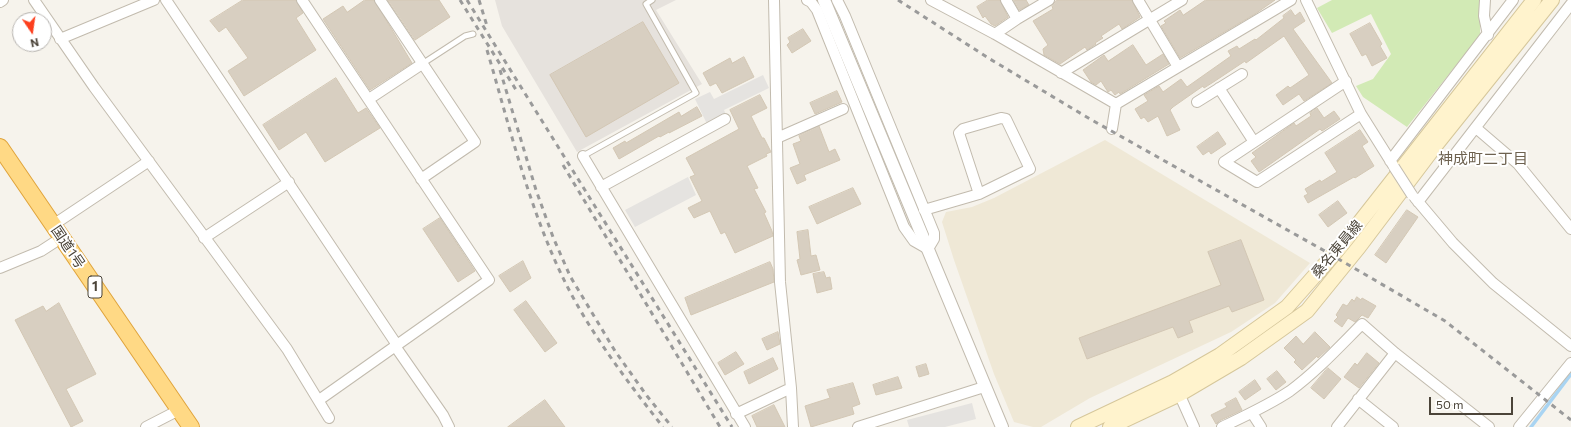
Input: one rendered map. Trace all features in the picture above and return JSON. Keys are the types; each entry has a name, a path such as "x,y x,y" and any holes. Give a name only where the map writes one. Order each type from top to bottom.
{"highway":[{"name":"国道1号","path":"0,146 191,427"}],"main road":[{"name":"桑名東員線","path":"1078,427 1173,382 1220,354 1287,307 1341,246 1534,0"},
{"name":"桑名東員線","path":"1110,427 1180,394 1242,358 1306,311 1364,242 1436,145 1552,0"}],"street":[{"path":"34,0 60,39 204,238 287,349 329,418"},
{"path":"60,39 154,0"},
{"path":"166,0 289,182 443,415 449,427"},
{"path":"302,0 489,280 319,400"},
{"path":"380,0 475,142 421,178"},
{"path":"774,0 780,282 791,388 793,427"},
{"path":"807,0 811,2 817,10 904,226 914,241 928,249"},
{"path":"824,0 984,387 1002,427"},
{"path":"837,0 848,23 934,233 934,239 928,249"},
{"path":"931,0 995,34 1116,104"},
{"path":"946,0 950,10"},
{"path":"1006,0 1017,19"},
{"path":"995,34 1049,0"},
{"path":"1138,0 1178,67"},
{"path":"1061,73 1182,0"},
{"path":"1116,104 1291,0"},
{"path":"1306,0 1346,81 1360,114 1415,198 1453,243 1493,283 1571,346"},
{"path":"1484,0 1484,16 1488,35"},
{"path":"1392,164 1514,0"},
{"path":"1415,198 1476,128 1571,4"},
{"path":"369,99 422,64"},
{"path":"1197,102 1242,74"},
{"path":"1346,81 1224,162 1257,182 1360,114"},
{"path":"1219,88 1254,142"},
{"path":"1112,129 1116,104"},
{"path":"777,138 843,109"},
{"path":"924,210 979,194 1030,169 1006,119 1001,118 963,129 959,133 979,194"},
{"path":"601,187 725,119"},
{"path":"1476,128 1518,164 1571,229"},
{"path":"582,156 745,427"},
{"path":"0,268 41,251 57,231 149,162"},
{"path":"204,238 289,182"},
{"path":"1222,427 1252,413 1290,391 1326,360 1362,324 1489,427"},
{"path":"1337,427 1395,352"},
{"path":"1519,427 1571,363"},
{"path":"1173,382 1180,394 1194,427"},
{"path":"858,427 984,387"},
{"path":"736,414 791,388"},
{"path":"1358,399 1393,427"},
{"path":"146,427 179,410"},
{"path":"1252,413 1261,427"}],"lane":[{"path":"582,156 696,94 646,4 652,0"},
{"path":"422,64 465,36 473,34"}],"shaded area":[{"path":"495,0 676,0 656,10 702,84 577,152 502,26"},
{"path":"763,75 769,88 724,110 726,115 707,124 695,99 710,92 714,99"},
{"path":"1105,140 1310,263 1275,303 1231,332 1090,398 1041,427 1033,427 1014,422 994,374 942,222 946,212 972,207 994,198"},
{"path":"688,177 696,195 635,227 625,210"},
{"path":"972,403 976,419 945,427 909,427 907,420"}],"green space":[{"path":"1332,0 1480,0 1480,35 1407,127 1363,97 1356,86 1373,79 1391,54 1371,14 1332,33 1317,8"}],"building":[{"path":"243,0 296,0 303,13 296,18 316,50 244,96 228,71 248,58 226,27 219,32 210,21"},
{"path":"365,0 374,0 412,63 370,90 323,19 343,6 347,12"},
{"path":"388,0 439,0 450,17 415,40"},
{"path":"988,0 1000,0 1008,17 995,26 991,24 985,16 983,18 977,7"},
{"path":"1014,0 1026,0 1029,5 1019,10"},
{"path":"1057,0 1132,0 1140,17 1122,29 1119,24 1101,36 1103,38 1095,43 1096,44 1087,50 1085,47 1060,64 1044,55 1043,49 1048,45 1033,21 1053,9 1052,6"},
{"path":"1206,0 1275,0 1255,14 1180,58 1161,26 1166,23 1164,21 1180,10 1183,15"},
{"path":"1291,10 1295,16 1300,12 1305,21 1293,29 1332,83 1304,101 1299,94 1283,105 1276,95 1288,86 1290,88 1309,75 1284,36 1246,63 1245,61 1204,88 1203,86 1173,107 1170,110 1180,130 1167,136 1158,116 1148,122 1144,117 1141,119 1135,109 1148,101 1144,95 1159,86 1163,92 1181,79 1187,87 1231,56 1228,51 1237,46 1239,49 1255,39 1256,40 1284,18 1283,16"},
{"path":"643,22 679,83 586,137 550,75"},
{"path":"1370,23 1382,44 1380,46 1387,58 1372,66 1366,54 1362,56 1350,34"},
{"path":"803,29 811,41 792,53 787,45 790,42 788,38"},
{"path":"1133,45 1146,65 1163,54 1169,64 1120,94 1119,92 1115,95 1111,90 1108,92 1101,81 1096,85 1091,82 1083,70 1104,55 1108,61"},
{"path":"744,57 754,77 722,93 716,83 710,86 703,73 730,58 732,63"},
{"path":"336,78 358,113 366,108 380,128 325,162 306,132 279,150 263,125"},
{"path":"837,91 842,102 815,114 810,103"},
{"path":"760,95 767,108 751,116 771,152 766,154 767,156 747,166 758,188 754,189 766,212 764,213 773,236 735,253 725,232 721,234 710,211 694,218 688,208 702,201 690,177 695,175 686,158 739,129 730,110"},
{"path":"697,107 702,116 669,133 660,137 659,136 619,159 613,148 625,141 626,143 679,112 681,116"},
{"path":"1317,108 1324,118 1334,111 1340,119 1322,131 1320,129 1259,172 1251,161 1256,157 1252,153 1294,123 1296,126 1311,116 1310,113"},
{"path":"819,126 829,152 835,149 840,160 804,175 806,180 797,184 790,168 800,164 793,144 801,141 799,136"},
{"path":"1360,130 1368,142 1362,146 1374,166 1308,203 1304,196 1308,194 1305,189 1320,180 1321,182 1337,172 1325,153"},
{"path":"1218,132 1226,144 1211,154 1209,151 1203,155 1197,147"},
{"path":"853,188 861,204 817,224 809,207"},
{"path":"1338,201 1347,213 1328,227 1319,215"},
{"path":"1407,210 1418,217 1386,263 1375,255"},
{"path":"440,218 475,271 458,282 423,229"},
{"path":"808,230 811,256 816,255 820,270 801,275 797,260 800,259 797,232"},
{"path":"1241,240 1264,300 1232,312 1229,306 1189,321 1193,332 1178,338 1173,327 1087,359 1079,338 1221,285 1208,252"},
{"path":"523,261 531,278 510,292 499,276"},
{"path":"770,262 773,269 774,282 691,315 685,298"},
{"path":"824,272 826,278 830,277 832,289 817,293 813,274"},
{"path":"1357,297 1361,300 1362,298 1376,306 1368,318 1362,315 1355,322 1348,318 1342,327 1334,321 1338,317 1336,315 1343,304 1347,306 1352,299 1354,301"},
{"path":"526,301 557,343 545,352 514,310"},
{"path":"59,303 96,374 66,389 83,421 71,427 15,320 43,306 46,311"},
{"path":"778,332 780,344 767,350 762,339"},
{"path":"1315,332 1330,347 1318,358 1317,356 1302,370 1294,362 1296,360 1284,348 1296,336 1303,344"},
{"path":"736,352 744,364 725,375 718,363"},
{"path":"1367,353 1379,363 1359,388 1344,377 1355,363 1357,365"},
{"path":"773,358 778,369 749,384 744,372"},
{"path":"926,364 929,374 919,377 916,367"},
{"path":"1328,368 1341,379 1324,399 1311,388"},
{"path":"1277,371 1286,382 1276,390 1267,379"},
{"path":"898,377 902,388 876,395 873,385"},
{"path":"1255,380 1261,389 1245,400 1239,392"},
{"path":"853,383 860,404 852,407 854,414 811,427 805,406 830,398 827,390"},
{"path":"1236,398 1242,410 1219,421 1216,424 1211,415 1227,407 1225,404"},
{"path":"545,400 565,427 508,427"},
{"path":"774,405 785,427 757,427 752,416"}],"waterway":[{"path":"1531,427 1571,374"}],"railway":[{"path":"460,0 518,93"},
{"path":"467,0 732,427"},
{"path":"479,0 487,26"},
{"path":"898,0 990,59 1090,119 1323,250 1445,321 1571,420"},
{"path":"487,50 521,168 541,226 565,282 598,339 623,375 663,427"},
{"path":"500,70 536,190 553,237 570,276 615,351 647,396 672,427"},
{"path":"563,165 720,427"}],"district":[{"name":"神成町二丁目","path":"1483,159"}]}
